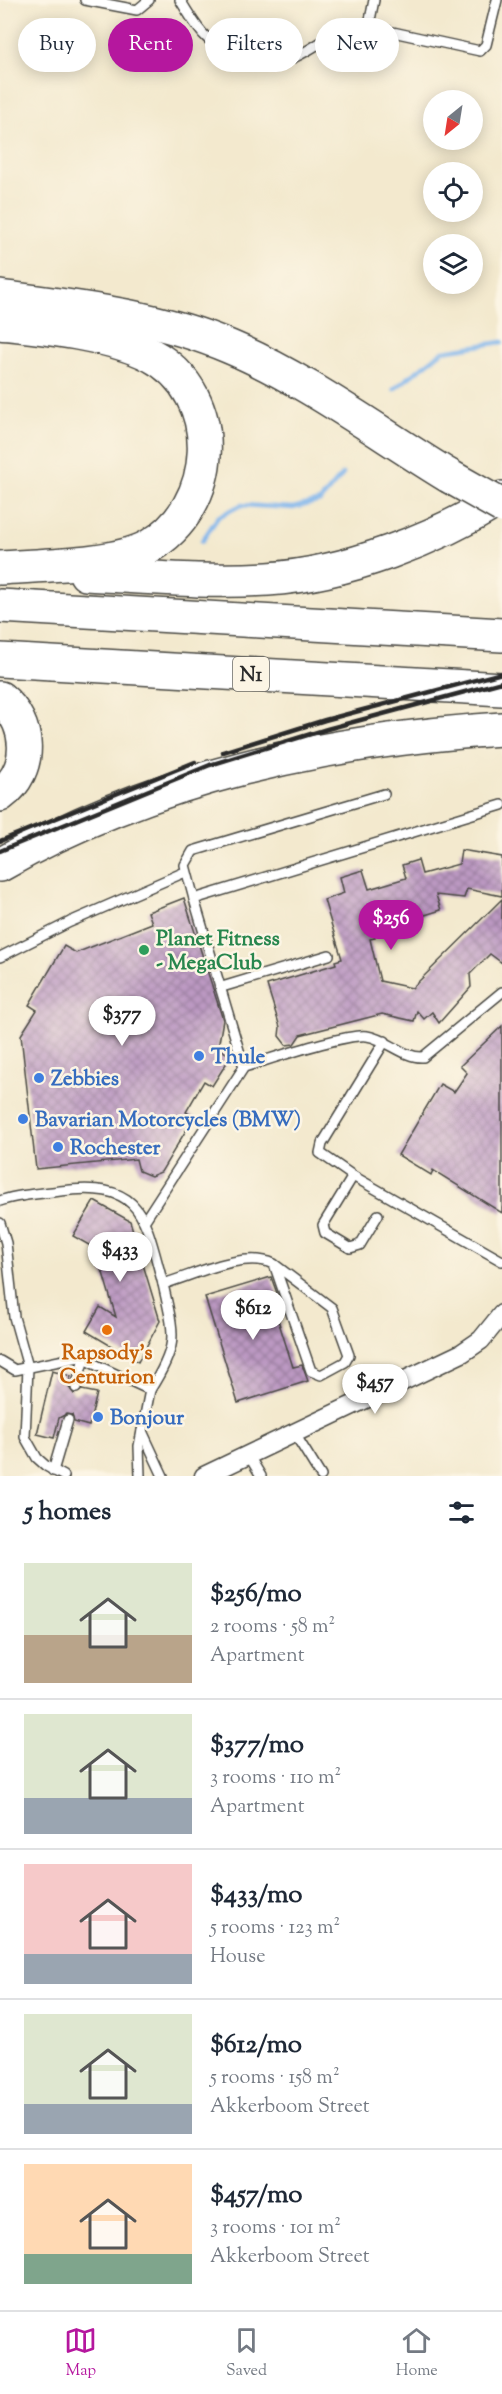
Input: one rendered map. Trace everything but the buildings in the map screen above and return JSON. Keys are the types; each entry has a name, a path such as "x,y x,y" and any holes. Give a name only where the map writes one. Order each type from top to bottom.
{"highway":[{"path":"0,290 43,302 142,320 229,346 280,373 502,506"},
{"path":"2,317 43,302"},
{"path":"0,568 115,557 146,548 174,529 194,496 205,465 203,428 195,405 178,377 162,363 150,355 116,343 2,317"},
{"path":"0,568 173,579 268,579 344,566 404,546 449,526 502,498"},
{"path":"0,606 502,635"},
{"name":"N1","path":"0,660 502,689"},
{"path":"0,698 17,717 26,751 19,772 0,795"},
{"path":"0,865 78,827 156,794 270,760 373,740 502,729"}],"street":[{"path":"208,1475 462,1353 481,1340 502,1314"}],"lane":[{"path":"85,0 137,10 149,0"},
{"path":"180,0 202,33 215,45 243,55 283,61 315,45"},
{"path":"370,18 374,0"},
{"path":"399,32 480,51 486,45 497,0"},
{"path":"243,1067 222,987 185,872 185,862 193,851 384,794"},
{"path":"194,899 502,805"},
{"path":"0,957 60,927 185,872"},
{"path":"222,987 329,955"},
{"path":"145,1221 243,1067 357,1036 385,1041 411,1055 423,1057 502,992"},
{"path":"385,1041 320,1150 325,1159 502,1262"},
{"path":"353,1176 323,1225 325,1233 355,1248 360,1245 378,1215"},
{"path":"0,1201 78,1189 107,1190 130,1203 145,1221 163,1284 174,1342 150,1390 139,1446 140,1476"},
{"path":"0,1223 6,1243 14,1317 28,1367 25,1437 37,1458 64,1476"},
{"path":"163,1284 230,1262 255,1259 274,1264 332,1308 349,1354 345,1362 321,1375 311,1371 274,1264"},
{"path":"0,1361 11,1369 70,1357 84,1358 150,1390"},
{"path":"76,1388 84,1358"},
{"path":"54,1471 68,1420"},
{"path":"142,1431 163,1476"},
{"path":"295,1434 321,1476"},
{"path":"249,1455 261,1476"}],"waterway":[{"path":"394,389 443,351 502,342"},
{"path":"202,541 218,517 241,505 293,508 320,501 343,474"}],"railway":[{"path":"223,752 325,720 502,673"},
{"path":"0,851 210,765 327,729 502,682"},
{"path":"0,841 195,762"}],"place":[{"name":"Planet Fitness - MegaClub","path":"144,950"},
{"name":"Thule","path":"199,1056"},
{"name":"Zebbies","path":"39,1078"},
{"name":"Bavarian Motorcycles (BMW)","path":"23,1119"},
{"name":"Rochester","path":"58,1147"},
{"name":"Rapsody's Centurion","path":"107,1330"},
{"name":"Bonjour","path":"98,1417"}]}
